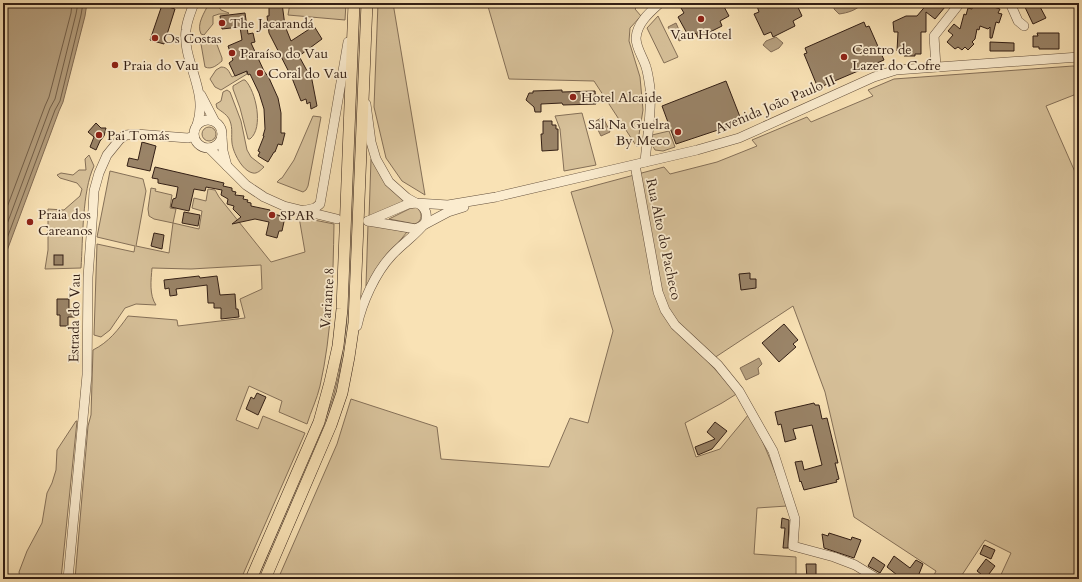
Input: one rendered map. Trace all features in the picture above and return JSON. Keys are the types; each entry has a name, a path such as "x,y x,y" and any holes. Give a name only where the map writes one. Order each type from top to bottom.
{"main road":[{"name":"Variante 8","path":"265,579 331,425 342,392 349,357 354,323 367,3"},
{"name":"Variante 8","path":"251,579 319,422 338,346 342,309 354,6"}],"street":[{"path":"194,3 187,21 186,31 187,46 198,89 201,114 194,131 194,136 198,144 205,148 216,146 219,144 222,137"},
{"path":"645,162 650,112 650,88 646,68 636,38 638,28 646,16 660,3"},
{"path":"936,67 934,36 960,3"},
{"path":"1010,3 1018,21 1024,26"},
{"path":"302,211 315,208 320,204 354,6"},
{"path":"349,357 358,320 374,281 391,256 421,227 426,220 427,214 425,209 408,198 389,182 376,159 371,142 366,106 365,53"},
{"name":"Avenida João Paulo II","path":"484,200 697,150 738,138 874,77 896,70 1079,57"},
{"path":"198,89 214,120 222,128 223,151 228,167"},
{"path":"197,125 205,120 214,120"},
{"name":"Estrada do Vau","path":"68,579 87,375 88,277 94,191 99,173 107,155 120,139 126,135 136,134 188,138 194,136"},
{"path":"209,148 246,185 264,197 284,206 337,219 325,211 322,205 322,196"},
{"name":"Rua Alto do Pacheco","path":"635,165 658,292 665,310 675,325 718,365 735,386 773,451 795,519 793,546 834,557 855,565 878,579"},
{"path":"484,200 448,212 421,227 413,229 368,221 408,204 448,204 484,200"}],"shaded area":[{"path":"209,3 216,3 221,10 229,13 213,16 213,24 204,35 201,34 200,22"},
{"path":"290,3 346,3 345,20 288,15"},
{"path":"359,3 362,3 350,321 340,382 327,424 261,579 257,579 324,422 333,398 339,374 346,326"},
{"path":"378,3 393,3 425,195 402,181 386,158 374,107"},
{"path":"487,3 641,3 635,9 641,16 630,28 629,41 640,77 643,110 637,147 594,81 509,79"},
{"path":"658,16 678,57 664,63 647,28"},
{"path":"209,39 216,42 222,61 214,67 208,68 205,67 201,44 205,40"},
{"path":"1073,66 1079,67 1079,93 1046,106 1079,181 1079,579 999,579 1011,553 985,540 962,575 962,579 932,579 936,571 854,517 825,392 793,306 708,362 738,393 685,423 696,457 720,449 749,414 765,447 787,506 757,508 754,554 796,557 796,579 278,579 337,444 351,399 437,427 441,459 549,467 570,418 588,423 613,331 571,192 664,167 670,174 717,162 757,146 752,140 807,117 811,122 873,96 868,90 894,79"},
{"path":"221,67 227,69 232,77 246,71 247,74 221,90 215,87 210,79 216,70"},
{"path":"245,80 249,85 257,110 257,127 250,139 248,139 240,108 233,89 233,86"},
{"path":"227,90 230,92 241,121 247,150 251,157 264,167 259,172 249,172 239,161 233,147 230,121 226,115 217,108 216,104 221,101 223,92"},
{"path":"582,113 596,165 564,171 560,129 555,116"},
{"path":"313,116 321,117 308,186 303,192 277,182 282,178 294,160"},
{"path":"209,127 214,129 216,134 214,139 209,141 204,139 202,134 204,129"},
{"path":"669,131 675,147 663,151 655,150 651,143 652,135"},
{"path":"89,155 94,166 90,176 85,202 81,268 45,269 48,250 48,209 64,210 80,196 82,189 77,183 60,178 57,175 61,173 73,175 79,170 86,170 85,159"},
{"path":"371,159 406,201 369,218"},
{"path":"110,171 143,179 146,191 136,246 169,253 173,223 199,229 202,211 192,208 194,198 206,201 208,189 215,190 271,262 305,252 299,217 334,224 332,285 327,346 320,386 307,424 279,412 282,401 249,386 236,420 258,429 263,416 305,433 241,579 75,579 88,426 91,415 93,350 99,347 117,331 128,316 177,320 178,326 245,318 240,299 262,289 261,265 191,269 152,268 151,292 156,305 136,304 125,308 110,330 101,337 94,335 97,244 134,252 135,246 97,237"},
{"path":"151,188 156,189 155,191 172,195 170,208 176,209 173,223 154,219 149,216 148,209"},
{"path":"416,207 421,214 421,219 418,223 415,224 389,219 411,208"},
{"path":"368,224 407,232 384,260 366,286"},
{"path":"76,421 61,579 20,579 19,572 27,551 42,523 47,493 56,470 57,450"}],"water":[{"path":"3,3 87,3 63,102 5,256 3,272"},
{"path":"835,3 862,3 849,12 839,14 834,9"},
{"path":"676,23 680,32 683,32 686,38 679,41 678,38 675,40 668,27"},
{"path":"776,37 783,43 779,48 771,52 763,45 766,41"},
{"path":"603,117 610,132 601,136 594,122"},
{"path":"759,358 762,364 758,368 759,374 746,380 740,368"}],"building":[{"path":"269,3 282,3 285,26 291,41 314,26 322,39 299,56 312,80 317,106 311,109 310,102 307,104 306,99 301,101 292,78 269,33 267,16 269,16"},
{"name":"Vau Hotel","path":"690,3 722,3 729,16 720,21 722,26 698,38 696,33 689,37 678,17 684,13 681,8"},
{"path":"762,3 796,3 802,16 793,21 795,26 773,37 771,32 764,35 754,14 759,12 757,6"},
{"path":"928,3 940,3 945,7 935,19 926,12 926,32 921,32 921,54 915,54 915,56 904,56 904,54 900,54 900,51 897,51 898,32 894,32 893,22 906,16 917,16"},
{"path":"973,3 981,3 1000,9 998,13 1002,14 999,23 996,22 992,38 990,38 990,27 988,29 980,26 979,30 977,29 975,39 972,42 974,44 968,50 965,47 962,50 958,47 955,49 947,42 953,35 948,31 954,24 960,29 964,14 966,15 968,8 972,9"},
{"path":"1023,3 1038,3 1046,18 1033,24"},
{"path":"162,5 175,9 164,44 150,40"},
{"path":"245,13 248,34 253,33 255,42 251,43 278,98 281,113 281,133 285,133 282,145 278,144 275,152 268,162 258,156 260,152 258,151 265,129 264,109 259,93 247,71 235,76 229,63 233,60 228,46 242,40 240,27 222,29 220,16"},
{"name":"Centro de Lazer do Cofre","path":"864,22 866,27 869,26 884,60 818,88 804,54 807,53 805,48"},
{"path":"1037,33 1059,33 1059,49 1039,49 1039,47 1033,47 1033,36 1038,36"},
{"path":"990,42 1014,43 1014,51 990,51"},
{"path":"726,81 742,122 676,144 662,106"},
{"path":"562,90 562,92 595,91 596,104 541,104 541,112 535,112 534,107 526,100 529,93 533,93 533,91"},
{"path":"543,121 552,121 552,125 556,125 556,129 558,129 558,150 542,151 541,134 543,134"},
{"path":"96,123 101,128 106,128 104,136 96,150 90,147 94,137 88,132"},
{"path":"142,142 156,146 150,171 127,166 129,158 138,160"},
{"path":"155,167 224,183 223,186 232,188 232,191 236,192 235,195 244,196 243,199 248,200 247,202 251,203 251,206 270,210 270,213 285,217 282,231 279,231 277,238 266,235 269,222 255,219 232,224 241,217 233,209 234,206 227,204 228,199 221,195 222,190 206,187 205,191 194,189 189,211 171,207 173,199 176,198 178,187 158,183 158,179 152,178"},
{"path":"184,212 200,215 198,226 182,223"},
{"path":"154,233 164,235 162,249 151,246"},
{"path":"54,255 63,255 63,265 54,265"},
{"path":"750,273 750,279 756,279 756,288 741,290 739,274"},
{"path":"199,276 200,278 217,276 220,295 235,294 236,309 238,309 239,317 221,319 221,308 214,308 214,303 208,303 207,285 176,289 177,295 170,296 169,288 165,289 164,280"},
{"path":"57,299 69,299 69,309 76,309 75,317 68,317 68,326 60,326 60,315 57,315"},
{"path":"784,324 798,340 793,344 796,347 779,362 762,343"},
{"path":"257,393 266,397 258,415 246,409 251,397 254,399"},
{"path":"814,403 815,405 819,405 822,419 827,418 838,463 835,463 839,479 836,480 837,482 804,490 801,481 800,482 795,462 802,461 804,470 822,465 812,425 793,429 796,439 785,442 781,424 778,425 775,412"},
{"path":"715,422 727,431 712,449 698,455 695,447 715,439 707,432"},
{"path":"782,518 789,520 788,548 783,548 785,528 781,528"},
{"path":"829,533 851,540 852,537 861,540 854,558 824,548 822,534 828,536"},
{"path":"984,545 995,550 991,559 980,554"},
{"path":"894,556 910,568 916,560 923,564 917,579 902,579 887,567"},
{"path":"873,557 885,565 880,573 868,566"},
{"path":"986,559 995,566 986,578 977,571"},
{"path":"806,564 816,564 816,579 807,579"}],"place":[{"name":"Vau Hotel","path":"701,19"},
{"name":"The Jacarandá","path":"222,23"},
{"name":"Os Costas","path":"155,38"},
{"name":"Paraíso do Vau","path":"232,53"},
{"name":"Centro de Lazer do Cofre","path":"844,57"},
{"name":"Praia do Vau","path":"115,65"},
{"name":"Coral do Vau","path":"260,73"},
{"name":"Hotel Alcaide","path":"573,97"},
{"name":"Sal Na Guelra By Meco","path":"678,132"},
{"name":"Pai Tomás","path":"99,135"},
{"name":"SPAR","path":"272,215"},
{"name":"Praia dos Careanos","path":"30,222"}]}
